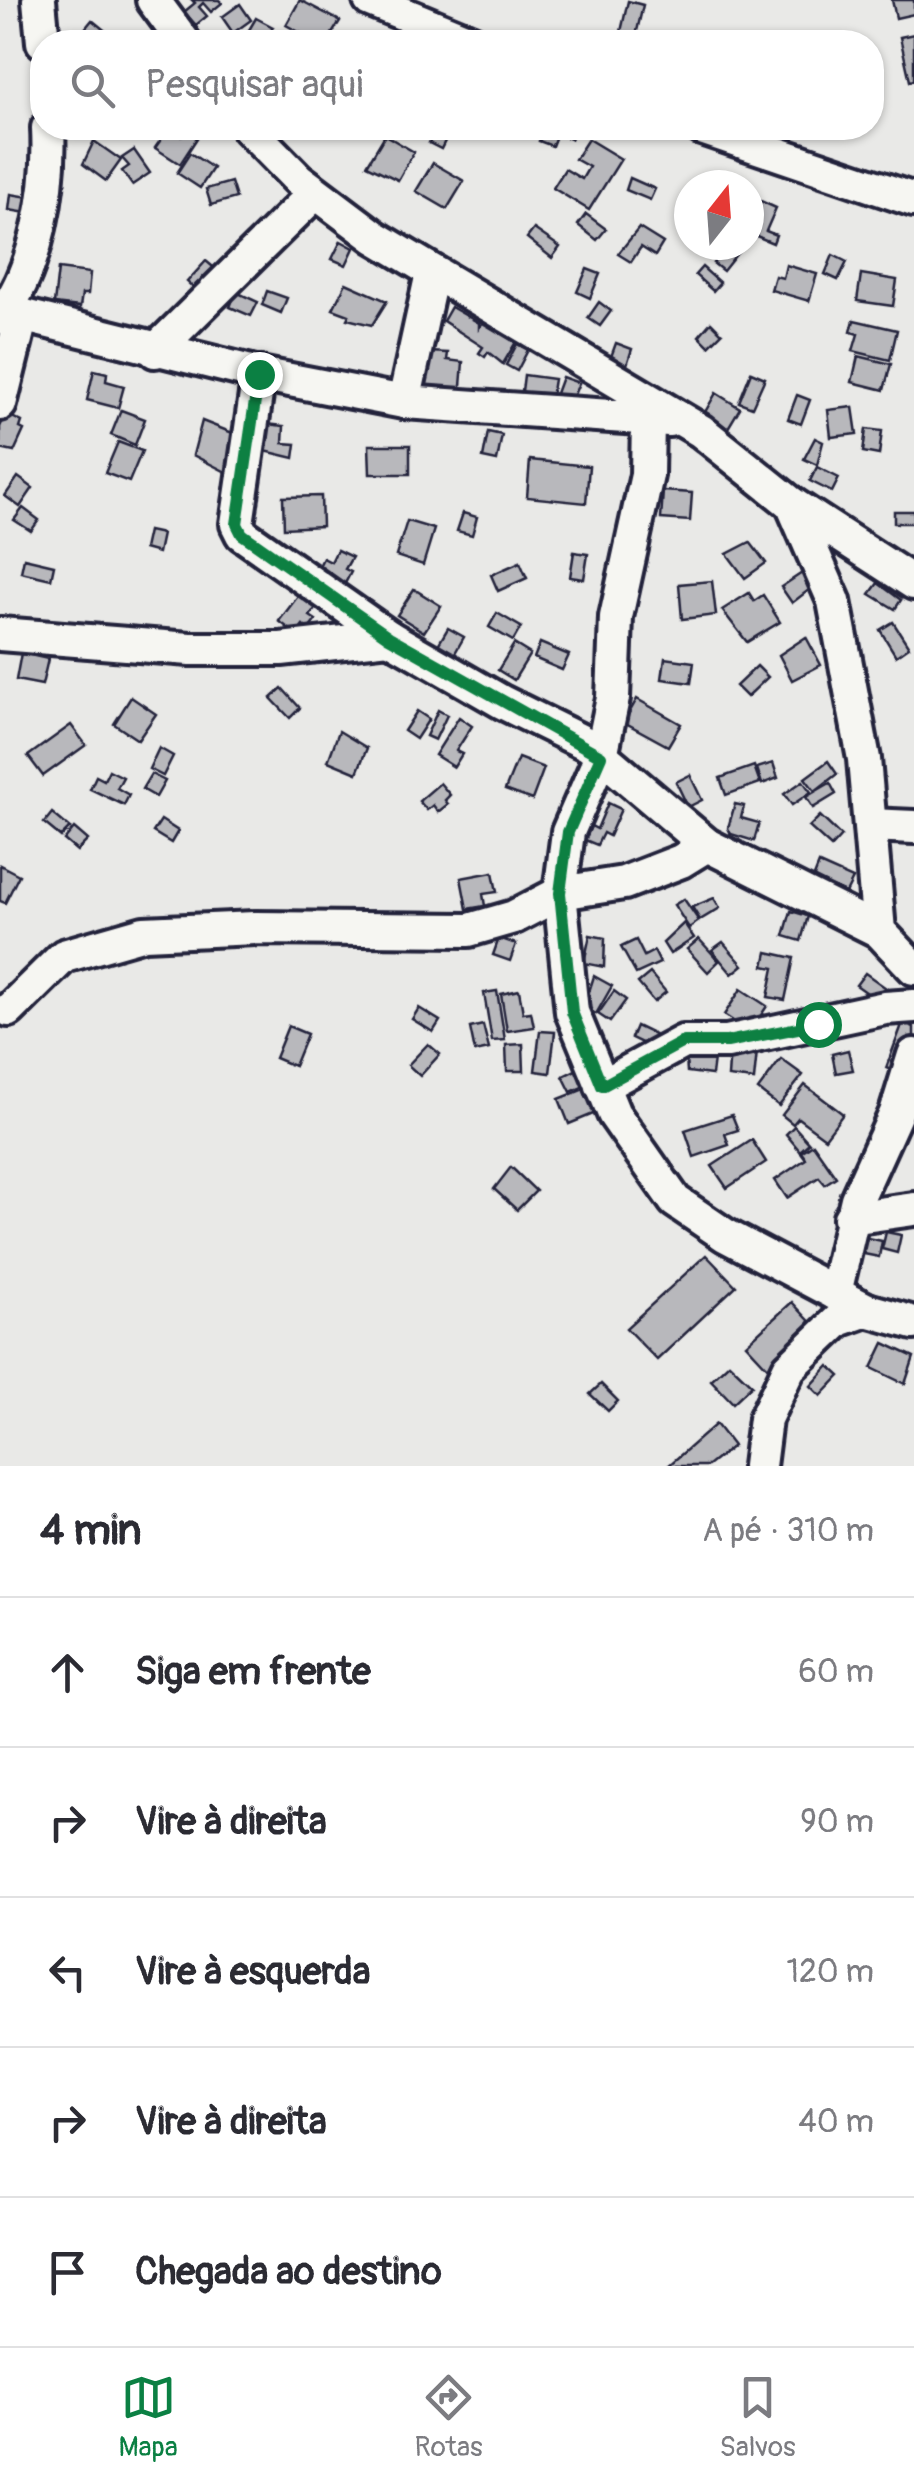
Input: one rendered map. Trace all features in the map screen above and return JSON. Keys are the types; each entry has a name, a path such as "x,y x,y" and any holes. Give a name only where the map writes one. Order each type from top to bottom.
{"street":[{"path":"39,0 42,30"},
{"path":"153,0 175,30"},
{"path":"370,0 443,30"},
{"path":"0,404 9,316 47,202 48,140"},
{"path":"261,140 316,192 432,273 663,420"},
{"path":"737,140 914,200"},
{"path":"155,350 316,192"},
{"path":"404,402 432,273"},
{"path":"9,316 259,374 404,402 663,420 701,431 792,504 914,583"},
{"path":"259,374 238,530 389,637 601,756 707,845 880,931 914,968"},
{"path":"663,420 616,617 613,698 601,756 568,832 560,893 572,1012 614,1114 675,1200 725,1235 866,1310 914,1323"},
{"path":"792,504 834,601 864,759 880,931"},
{"path":"0,634 190,650 281,649 389,637"},
{"path":"870,825 914,828"},
{"path":"9,1010 64,956 144,934 254,928 469,930 514,917 560,893 624,883 681,861 707,845"},
{"path":"602,1086 683,1042 727,1042 884,1008 914,1006"},
{"path":"835,1294 850,1218 896,1114 914,1055"},
{"path":"850,1218 914,1209"},
{"path":"759,1466 765,1420 789,1368 839,1320 866,1310"}],"building":[{"path":"192,0 222,3 211,12 203,3 199,7 207,16 196,25 184,12 195,3"},
{"path":"300,0 340,21 334,30 295,30 286,25"},
{"path":"892,0 914,0 914,14 896,18"},
{"path":"628,1 643,5 637,30 621,30"},
{"path":"240,4 251,20 231,30 222,17"},
{"path":"256,18 273,27 271,30 249,30"},
{"path":"92,20 104,30 84,30"},
{"path":"914,34 914,80 910,81 900,37"},
{"path":"161,140 196,140 180,164 155,148"},
{"path":"382,140 394,140 414,152 398,180 367,165"},
{"path":"430,140 446,140 441,149 429,143"},
{"path":"590,140 621,159 589,210 553,188 565,169 582,179 589,167 575,159"},
{"path":"94,141 121,160 106,181 83,164"},
{"path":"134,150 150,173 132,185 122,171 129,166 122,158"},
{"path":"190,153 213,168 200,188 177,173"},
{"path":"433,163 464,181 447,209 416,191"},
{"path":"630,178 655,189 650,200 626,190"},
{"path":"231,182 236,198 211,205 206,189"},
{"path":"11,194 29,197 27,213 9,210"},
{"path":"764,203 776,208 766,231 776,235 773,243 764,239"},
{"path":"586,214 606,229 597,240 578,225"},
{"path":"639,228 663,243 655,256 641,247 631,262 618,254"},
{"path":"534,229 560,247 552,258 527,238"},
{"path":"341,241 354,248 346,265 332,259"},
{"path":"833,255 847,262 838,280 825,274"},
{"path":"716,260 732,260 723,271 713,263"},
{"path":"206,261 218,271 199,293 187,282"},
{"path":"786,265 817,274 809,301 771,290 775,276 783,278"},
{"path":"702,267 720,283 713,291 695,275"},
{"path":"58,269 90,273 88,294 82,294 80,307 54,304"},
{"path":"587,269 600,274 590,298 577,292"},
{"path":"861,274 897,280 893,306 857,301"},
{"path":"346,283 387,301 372,325 347,319 349,315 333,309"},
{"path":"267,291 287,298 281,313 262,305"},
{"path":"236,292 258,302 251,316 230,307"},
{"path":"599,302 611,311 600,326 588,318"},
{"path":"451,307 479,323 479,328 483,322 516,342 503,364 488,352 485,357 479,353 483,347 443,321"},
{"path":"854,320 897,330 890,360 853,351 858,334 851,332"},
{"path":"711,322 722,333 709,346 699,336"},
{"path":"616,343 632,349 625,371 608,365"},
{"path":"517,344 528,350 517,371 506,365"},
{"path":"428,352 448,353 447,360 463,362 460,398 424,395"},
{"path":"858,356 891,364 884,390 852,382"},
{"path":"94,370 107,373 106,381 124,386 118,408 87,400"},
{"path":"751,372 765,378 752,407 739,402"},
{"path":"524,375 554,379 550,404 521,399"},
{"path":"562,377 579,383 571,402 555,396"},
{"path":"716,393 740,408 725,433 701,419"},
{"path":"797,395 810,400 801,424 788,419"},
{"path":"853,407 857,434 831,437 828,410"},
{"path":"121,410 145,419 135,445 111,435"},
{"path":"6,414 22,422 20,428 24,430 14,452 0,449 0,427"},
{"path":"202,421 248,439 234,476 193,455"},
{"path":"267,424 284,426 283,443 296,444 294,458 265,451"},
{"path":"866,429 882,431 879,455 863,452"},
{"path":"488,432 502,435 497,461 483,458"},
{"path":"815,438 823,442 817,465 804,459"},
{"path":"118,442 142,451 129,482 105,473"},
{"path":"369,445 410,445 410,474 370,474"},
{"path":"530,460 589,466 586,503 527,497"},
{"path":"817,467 839,478 832,492 810,481"},
{"path":"18,477 33,488 20,507 5,496"},
{"path":"663,491 692,493 690,521 661,519"},
{"path":"321,496 322,526 284,528 283,497"},
{"path":"23,508 39,520 31,531 14,520"},
{"path":"894,511 914,511 914,523 894,523"},
{"path":"463,513 477,517 472,535 457,531"},
{"path":"407,521 434,529 423,565 396,556"},
{"path":"148,531 162,534 158,553 144,549"},
{"path":"750,542 766,563 745,578 727,554"},
{"path":"337,550 352,557 345,569 351,572 341,591 314,577 323,558 331,562"},
{"path":"574,552 588,554 584,579 570,577"},
{"path":"24,558 54,565 51,579 21,572"},
{"path":"520,562 527,578 498,591 491,575"},
{"path":"805,571 814,586 792,603 781,587"},
{"path":"712,581 716,615 682,619 679,584"},
{"path":"878,583 901,600 895,609 870,594"},
{"path":"414,589 441,606 424,632 397,615"},
{"path":"301,592 318,605 310,616 316,620 308,630 303,625 296,634 279,621"},
{"path":"749,593 754,601 763,595 780,622 747,642 722,610"},
{"path":"497,613 521,627 513,641 489,627"},
{"path":"893,622 909,647 896,656 880,630"},
{"path":"448,628 464,637 451,660 435,650"},
{"path":"806,637 821,665 792,680 779,655"},
{"path":"540,643 569,655 562,670 534,658"},
{"path":"514,644 530,654 514,680 498,670"},
{"path":"21,653 48,659 42,685 16,680"},
{"path":"665,658 694,662 691,683 662,679"},
{"path":"757,666 768,677 747,697 736,686"},
{"path":"282,688 300,708 290,718 271,698"},
{"path":"131,697 156,714 138,740 114,724"},
{"path":"637,699 681,724 668,746 624,722"},
{"path":"438,710 447,715 435,740 426,736"},
{"path":"417,711 429,719 416,739 404,731"},
{"path":"459,717 472,726 456,751 462,754 454,767 435,755"},
{"path":"71,725 86,745 43,776 28,756"},
{"path":"339,731 367,748 357,773 328,761"},
{"path":"159,748 173,756 163,776 149,769"},
{"path":"518,758 544,768 532,800 505,790"},
{"path":"828,761 837,774 815,791 805,778"},
{"path":"773,763 778,778 762,784 757,768"},
{"path":"754,766 760,783 726,795 720,778"},
{"path":"109,770 123,777 117,788 129,795 124,805 90,789 96,776 104,780"},
{"path":"151,774 165,781 156,797 142,789"},
{"path":"690,775 702,800 688,807 676,782"},
{"path":"803,781 811,792 792,805 784,794"},
{"path":"440,783 450,795 445,800 448,804 438,812 433,805 427,810 419,801"},
{"path":"830,783 836,794 813,808 806,797"},
{"path":"608,803 621,809 609,836 603,833 597,845 585,840 591,826 597,829"},
{"path":"735,804 744,806 741,818 759,823 754,841 731,834 728,828"},
{"path":"52,813 70,828 61,837 44,823"},
{"path":"820,816 841,836 831,847 809,827"},
{"path":"161,820 178,831 171,843 153,832"},
{"path":"74,828 88,840 77,851 64,840"},
{"path":"819,864 853,879 846,893 813,879"},
{"path":"0,865 19,875 5,903 0,901"},
{"path":"493,872 497,892 483,894 485,906 467,909 461,878"},
{"path":"714,898 720,908 700,920 692,907"},
{"path":"684,899 699,921 689,928 674,905"},
{"path":"791,911 808,916 801,941 784,936"},
{"path":"684,923 694,938 670,954 663,943"},
{"path":"590,935 605,938 604,967 584,963"},
{"path":"499,938 516,944 510,961 493,955"},
{"path":"699,939 719,961 708,972 687,949"},
{"path":"636,940 644,956 654,951 660,963 636,974 621,947"},
{"path":"723,942 743,965 732,974 712,950"},
{"path":"767,952 794,958 785,1000 768,997 774,968 764,966"},
{"path":"650,973 666,992 654,1002 638,983"},
{"path":"865,973 889,990 880,1002 856,985"},
{"path":"594,976 612,986 596,1014 584,1007"},
{"path":"741,989 767,1006 750,1032 724,1015"},
{"path":"519,990 523,1013 531,1012 534,1027 507,1031 501,994"},
{"path":"497,991 505,1040 492,1041 484,993"},
{"path":"614,991 626,1000 610,1022 598,1014"},
{"path":"419,1008 440,1021 433,1032 412,1019"},
{"path":"903,1022 914,1027 914,1043 901,1074 886,1068"},
{"path":"483,1025 489,1049 475,1052 470,1028"},
{"path":"288,1026 307,1034 294,1066 275,1058"},
{"path":"636,1026 655,1035 650,1047 631,1038"},
{"path":"540,1031 555,1032 550,1073 535,1071"},
{"path":"428,1044 440,1054 420,1076 408,1065"},
{"path":"523,1044 524,1071 507,1071 506,1045"},
{"path":"730,1048 757,1051 754,1080 728,1077"},
{"path":"848,1050 853,1070 836,1073 832,1054"},
{"path":"715,1051 712,1075 687,1072 686,1058"},
{"path":"781,1059 803,1075 779,1106 758,1090"},
{"path":"586,1065 594,1082 571,1092 563,1076"},
{"path":"805,1085 843,1114 825,1138 798,1118 793,1124 782,1115"},
{"path":"584,1089 589,1100 597,1097 603,1110 569,1124 559,1099"},
{"path":"732,1115 738,1130 725,1134 729,1145 694,1157 685,1130"},
{"path":"794,1126 809,1143 800,1151 786,1134"},
{"path":"752,1140 766,1162 727,1188 712,1166"},
{"path":"813,1144 836,1177 825,1184 819,1177 787,1198 775,1180 806,1159 801,1152"},
{"path":"511,1167 536,1191 517,1210 494,1189"},
{"path":"886,1232 901,1235 897,1253 882,1249"},
{"path":"853,1235 882,1241 879,1257 849,1251"},
{"path":"706,1255 736,1286 657,1360 626,1328"},
{"path":"792,1302 817,1329 771,1371 746,1344"},
{"path":"884,1343 914,1357 905,1384 872,1368"},
{"path":"729,1363 752,1385 733,1403 711,1380"},
{"path":"829,1366 840,1376 821,1396 811,1386"},
{"path":"601,1384 618,1401 608,1411 590,1394"},
{"path":"716,1424 733,1446 708,1466 668,1466"}],"route":[{"path":"259,374 238,530 389,637 502,702 589,745 601,756 584,786 568,832 560,911 570,961 572,1012 602,1086 683,1042 727,1042 818,1024"}]}
